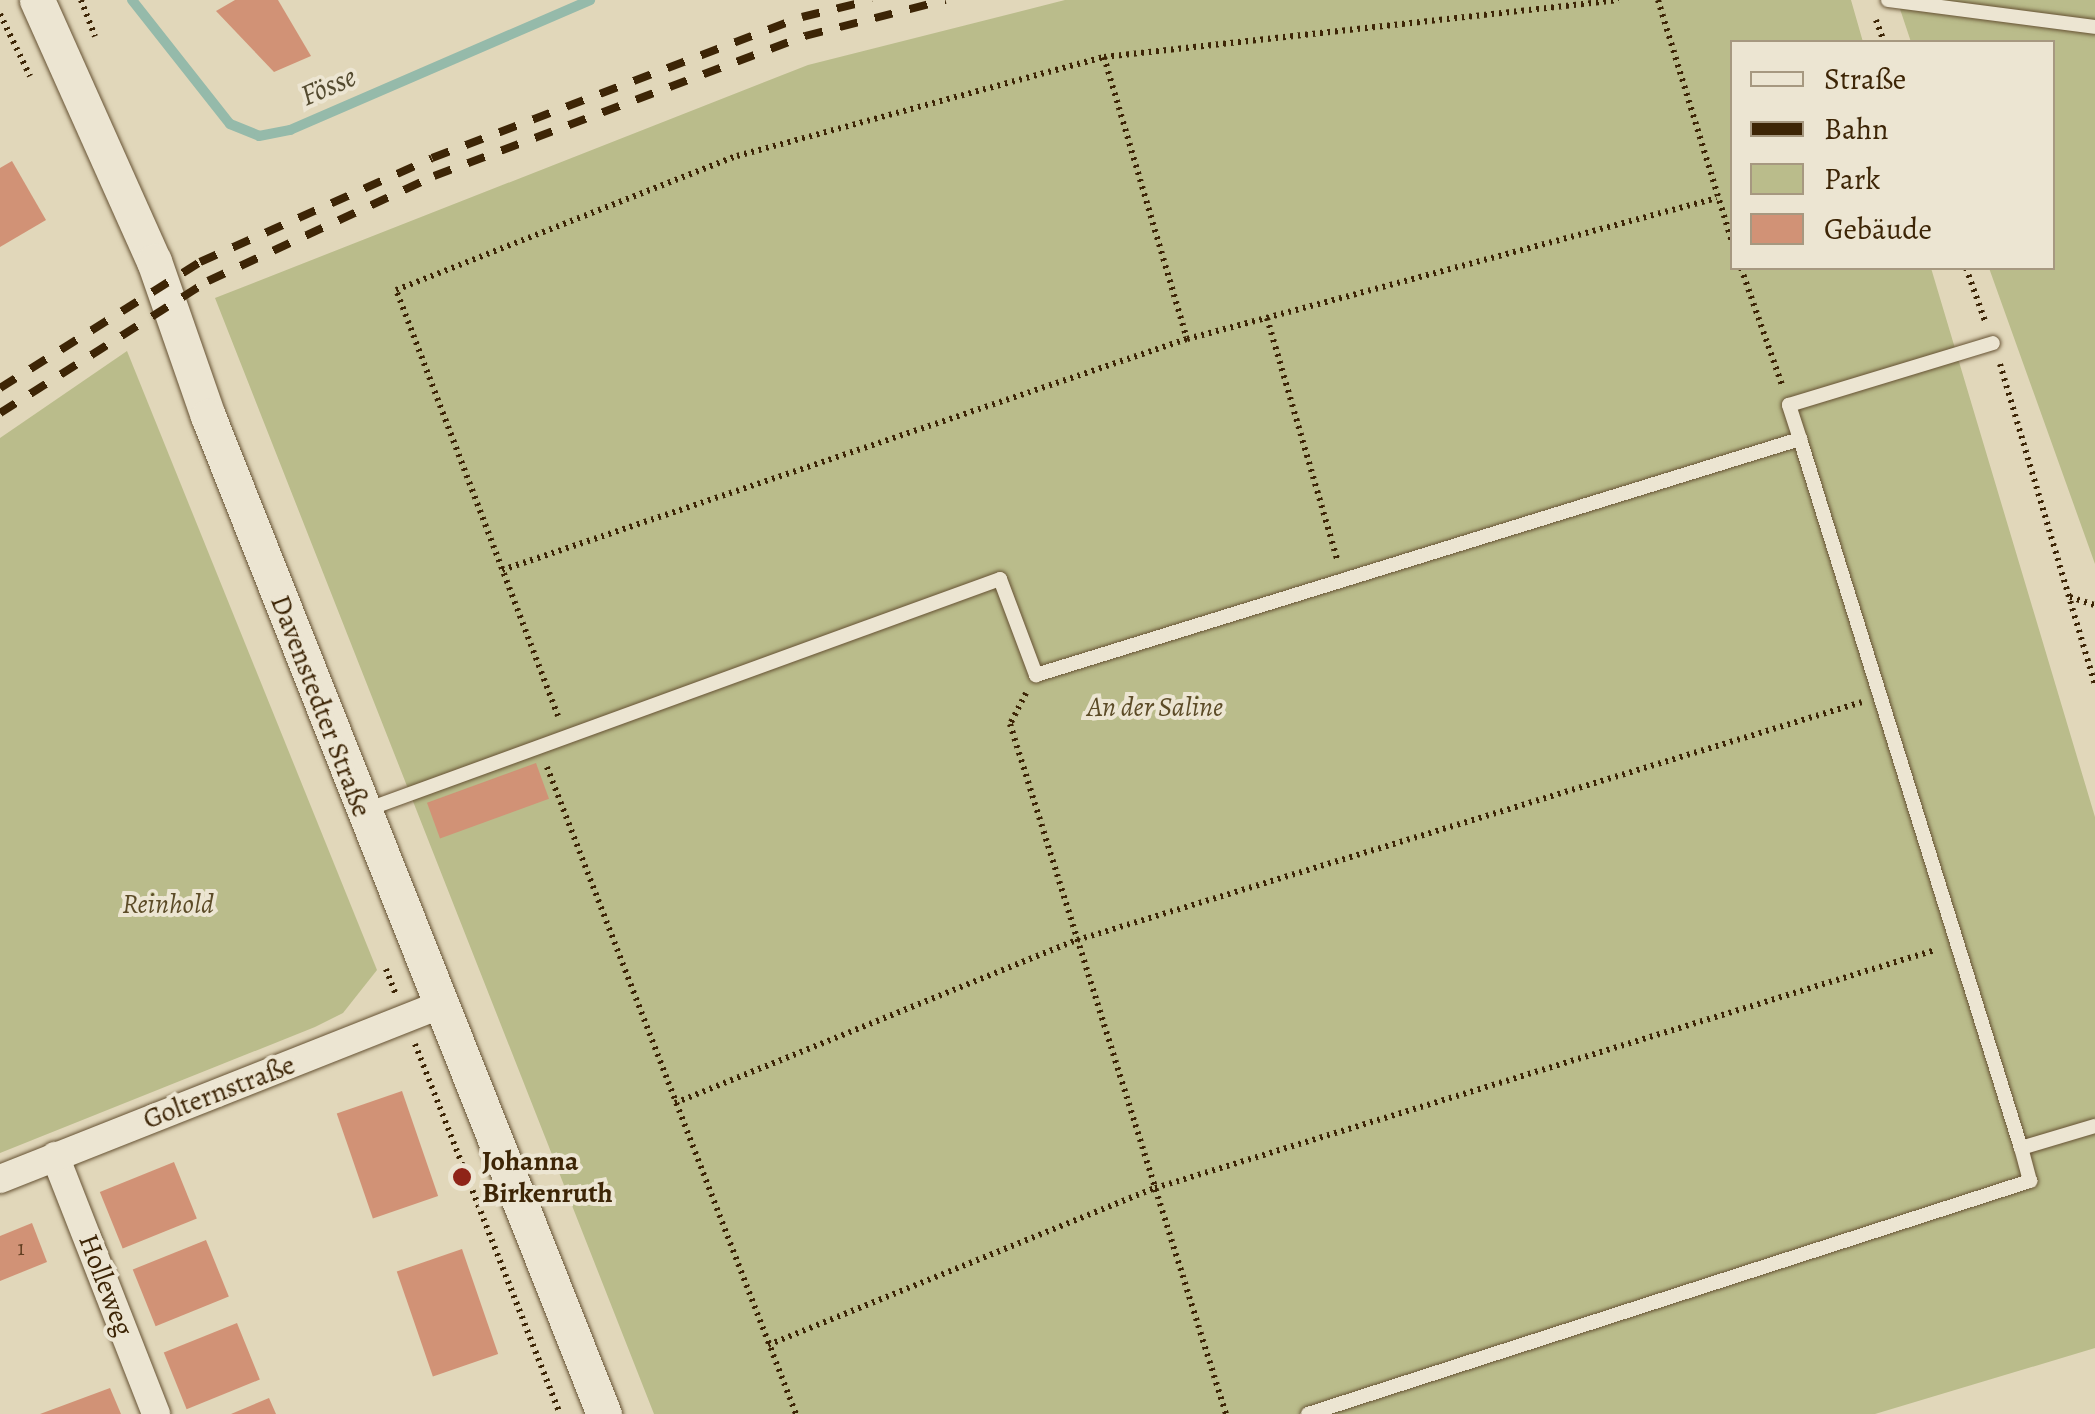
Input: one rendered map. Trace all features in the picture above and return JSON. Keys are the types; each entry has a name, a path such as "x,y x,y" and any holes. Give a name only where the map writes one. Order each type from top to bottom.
{"street":[{"name":"Davenstedter Straße","path":"37,0 154,262 362,812 604,1414"},
{"name":"Golternstraße","path":"0,1178 438,1006"},
{"name":"Holleweg","path":"56,1156 156,1414"}],"lane":[{"path":"1888,0 2095,27"},
{"path":"1308,1414 2030,1180 1789,405 1993,343"},
{"path":"362,812 1000,580 1036,675 1800,438"},
{"path":"2021,1148 2095,1126"}],"path":[{"path":"81,0 94,34"},
{"path":"565,736 396,290 737,156 1104,57 1619,0"},
{"path":"1658,0 1730,236"},
{"path":"1104,57 1187,340"},
{"path":"502,570 1187,340 1717,198"},
{"path":"1742,270 1789,405"},
{"path":"1967,270 2036,478 2095,684"},
{"path":"1266,318 1344,580"},
{"path":"2070,597 2095,606"},
{"path":"1036,675 1010,724 1226,1414"},
{"path":"676,1103 1077,940 1880,697"},
{"path":"539,746 796,1414"},
{"path":"768,1345 1155,1188 1956,943"}],"green space":[{"name":"An der Saline","path":"1065,0 1851,0 1862,40 1730,40 1730,270 1932,270 2095,817 2095,1348 1875,1414 654,1414 215,298 808,65"},
{"path":"1897,0 2095,0 2095,564 1990,270 2055,270 2055,40 1910,40"},
{"name":"Reinhold","path":"127,351 377,970 343,1013 315,1027 0,1153 0,438"}],"building":[{"path":"235,0 278,0 311,56 274,72 216,11"},
{"path":"12,161 46,220 0,247 0,168"},
{"path":"536,763 549,799 440,838 427,803"},
{"path":"402,1091 438,1196 373,1218 337,1113"},
{"path":"174,1162 197,1219 123,1249 100,1192"},
{"path":"32,1223 47,1262 0,1281 0,1236"},
{"path":"206,1240 229,1297 156,1326 133,1270"},
{"path":"462,1249 498,1354 433,1376 397,1271"},
{"path":"237,1323 260,1380 187,1409 164,1353"},
{"path":"110,1388 121,1414 40,1414"},
{"path":"269,1398 276,1414 231,1414"}],"waterway":[{"name":"Fösse","path":"132,0 230,124 259,136 290,130 590,0"}],"railway":[{"path":"0,388 200,262 432,158 802,17 872,0"},
{"path":"0,413 208,281 434,176 805,36 945,0"}],"place":[{"name":"Johanna Birkenruth","path":"462,1177"}]}
